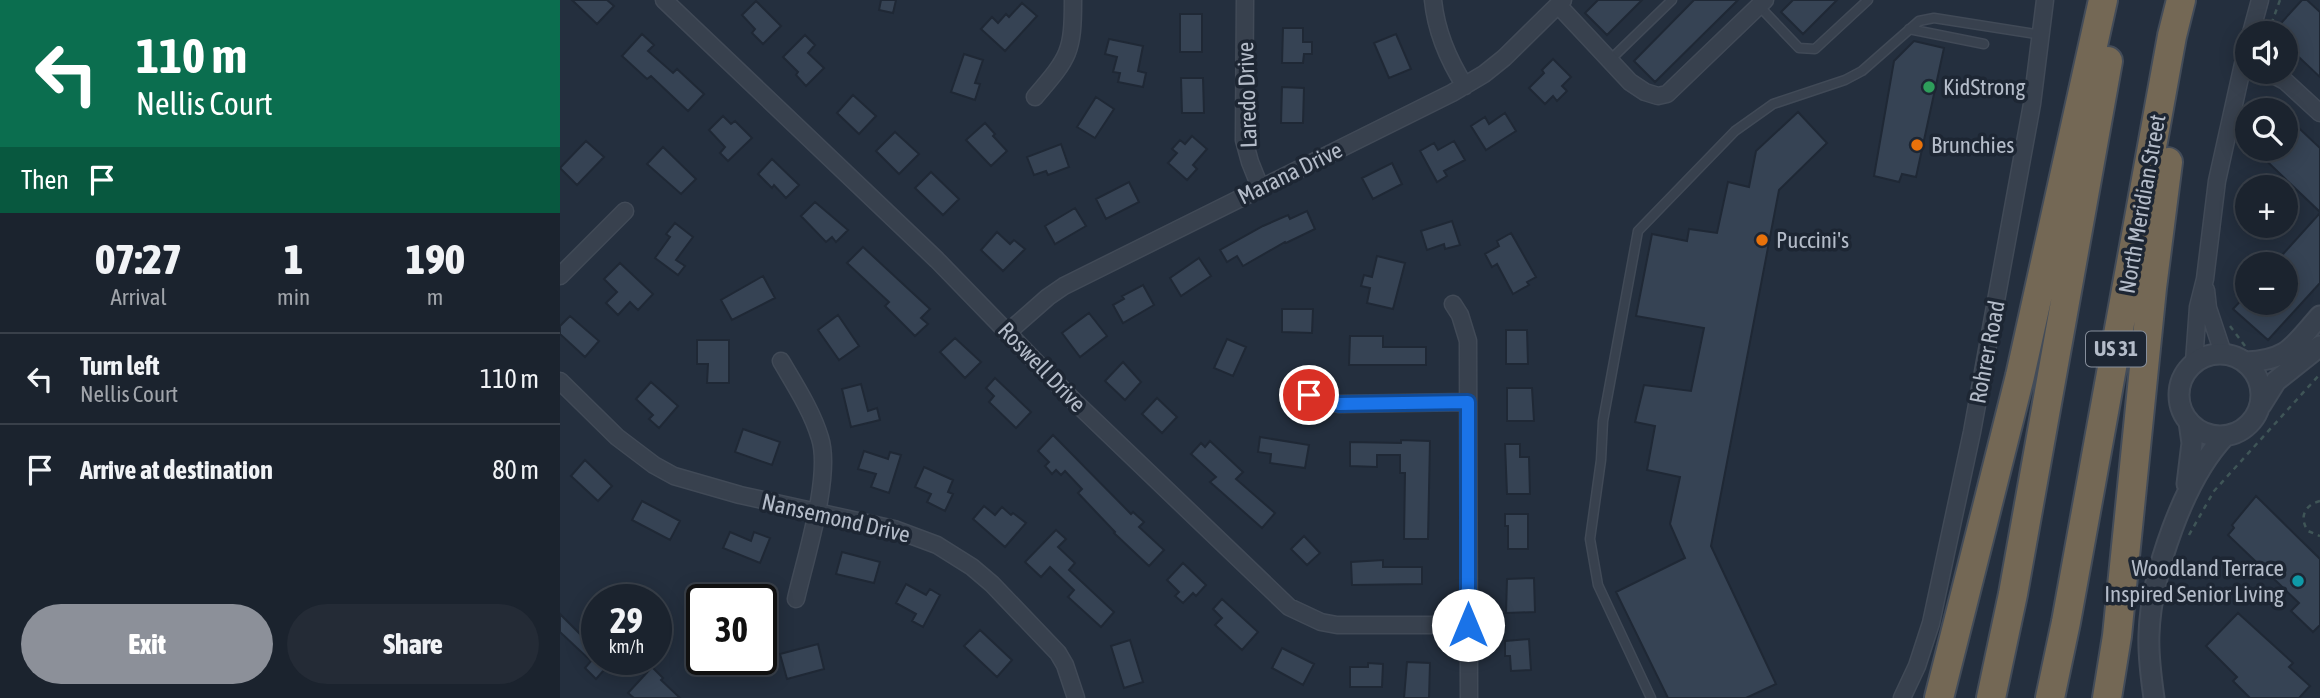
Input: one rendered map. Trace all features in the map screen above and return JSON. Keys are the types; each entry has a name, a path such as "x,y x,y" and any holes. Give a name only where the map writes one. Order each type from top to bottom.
{"highway":[{"path":"1939,698 2020,376 2103,0"},
{"name":"US 31","path":"1991,698 2015,580 2119,0"},
{"name":"North Meridian Street","path":"2050,698 2071,596 2172,36 2181,0"},
{"path":"2107,698 2120,615 2158,237 2181,79 2172,36"}],"street":[{"name":"Roswell Drive","path":"664,0 937,260 1073,400 1289,607 1321,622 1336,625 1468,625"},
{"path":"1035,97 1068,54 1073,35 1073,0"},
{"name":"Laredo Drive","path":"1245,0 1244,140 1260,187"},
{"path":"1433,0 1439,28 1454,68 1465,86"},
{"name":"Rohrer Road","path":"1902,698 1917,666 1941,578 1972,432 2015,205 2045,0"},
{"path":"2254,21 2260,0"},
{"name":"Marana Drive","path":"1007,332 1064,286 1465,86 1504,58 1560,3"},
{"path":"1560,3 1630,82 1645,92 1658,96 1667,94 1762,3"},
{"path":"2194,362 2198,307 2205,280 2217,181 2240,84"},
{"path":"2288,84 2320,113"},
{"path":"560,276 625,211"},
{"path":"2205,280 2208,308 2223,353"},
{"path":"1454,304 1468,341 1469,698"},
{"path":"2320,316 2284,355 2264,361 2250,356 2223,353 2194,362 2180,384 2182,411 2189,422 2199,430 2212,435 2237,433 2255,417 2276,381 2320,345"},
{"path":"2250,356 2260,382 2260,406"},
{"path":"781,361 821,441 823,454 821,483 796,599"},
{"name":"Nansemond Drive","path":"560,381 617,437 674,476 728,492 916,536 937,545 972,567 1046,638 1065,665 1076,698"},
{"path":"1294,389 1323,401 1339,404 1468,402"},
{"path":"2184,503 2192,443 2189,422"},
{"path":"2154,698 2149,652 2151,605 2161,561 2204,461 2225,436"}],"lane":[{"path":"1610,60 1672,0"},
{"path":"1762,3 1799,48 1815,49 1867,0"},
{"path":"1651,698 1598,585 1590,539 1601,460 1603,421 1637,231 1735,131 1773,104 1845,80 1862,71 1919,21 1934,18 2042,35"},
{"path":"1909,29 1984,44"}],"path":[{"path":"2272,21 2280,0"},
{"path":"2225,320 2246,346 2250,356"},
{"path":"2188,536 2214,491 2320,374"},
{"path":"2320,501 2309,506 2303,521 2308,531 2320,536"}],"building":[{"path":"572,0 607,0 614,6 597,24"},
{"path":"881,0 896,0 893,13 879,10"},
{"path":"1598,0 1642,0 1607,35 1585,13"},
{"path":"1694,0 1738,0 1655,82 1634,61"},
{"path":"1793,0 1837,0 1803,34 1781,12"},
{"path":"2302,0 2307,0 2320,12 2320,77 2298,56 2298,21 2283,21"},
{"path":"756,1 781,26 763,44 752,33 755,29 742,15"},
{"path":"1022,3 1037,16 1005,51 981,29 992,17 998,23 1006,14 1009,17"},
{"path":"1180,14 1202,14 1202,52 1180,52"},
{"path":"1283,28 1303,28 1303,42 1312,42 1312,54 1304,54 1303,63 1282,63"},
{"path":"642,34 654,45 648,51 673,73 677,69 704,94 688,111 651,76 647,79 622,56"},
{"path":"1396,34 1411,69 1389,78 1374,43"},
{"path":"805,35 815,45 808,53 824,68 806,86 796,75 798,72 783,57"},
{"path":"1109,39 1143,46 1138,71 1146,73 1143,87 1118,82 1120,73 1113,72 1117,57 1105,54"},
{"path":"1914,41 1944,48 1916,177 1902,174 1899,182 1874,176 1894,61"},
{"path":"964,54 983,60 975,83 980,84 975,100 951,92"},
{"path":"1553,59 1571,77 1562,86 1567,91 1557,101 1553,96 1545,104 1529,88"},
{"path":"1181,78 1203,78 1204,113 1182,113"},
{"path":"1282,87 1304,88 1303,123 1281,123"},
{"path":"853,95 876,116 859,134 837,113"},
{"path":"1096,97 1114,109 1095,138 1077,127"},
{"path":"1798,112 1827,143 1779,190 1711,546 1776,684 1746,698 1668,698 1616,592 1685,558 1670,524 1680,477 1647,470 1655,426 1635,422 1644,385 1691,391 1704,328 1636,316 1652,234 1687,241 1689,229 1717,233 1728,182 1749,187 1756,151"},
{"path":"1505,113 1516,131 1486,150 1471,126 1485,117 1489,124"},
{"path":"723,116 731,124 735,121 752,138 728,161 720,153 725,147 709,130"},
{"path":"985,123 1007,151 991,166 966,140"},
{"path":"2298,127 2320,148 2320,212 2298,191 2298,175 2281,175 2267,161 2298,161"},
{"path":"895,132 919,154 899,174 876,151"},
{"path":"1192,136 1207,149 1193,165 1197,169 1187,180 1168,163 1177,153 1172,149 1180,140 1185,144"},
{"path":"586,141 604,157 577,185 560,168"},
{"path":"1454,141 1465,160 1444,171 1447,176 1437,182 1420,151 1434,143 1438,150"},
{"path":"1061,144 1069,167 1048,175 1046,171 1034,175 1027,157"},
{"path":"663,147 696,179 681,194 647,164"},
{"path":"772,159 799,185 786,198 758,174"},
{"path":"1392,163 1402,184 1373,199 1362,178"},
{"path":"931,172 959,199 943,215 915,188"},
{"path":"1129,182 1139,202 1106,219 1096,199"},
{"path":"815,202 848,230 836,242 832,237 826,242 801,216"},
{"path":"1075,208 1086,226 1055,244 1045,226"},
{"path":"1307,211 1315,229 1285,242 1243,266 1237,256 1227,262 1220,250 1263,226 1288,215 1290,219"},
{"path":"2320,213 2320,283 2298,307 2298,252 2285,252"},
{"path":"1452,221 1460,245 1445,249 1444,244 1427,250 1421,231"},
{"path":"675,223 693,237 676,260 685,266 678,275 655,258 670,237 666,234"},
{"path":"997,232 1010,244 1014,240 1025,249 1003,271 981,250"},
{"path":"1511,233 1536,277 1527,282 1529,285 1513,294 1497,264 1492,267 1485,254 1499,246 1497,241"},
{"path":"863,247 930,309 921,318 928,324 915,336 885,306 889,302 847,263"},
{"path":"1377,256 1405,263 1393,309 1367,303 1370,288 1361,286 1364,275 1372,277"},
{"path":"1199,258 1211,276 1181,296 1170,278"},
{"path":"620,263 653,294 638,310 630,302 618,315 606,303 617,292 604,279"},
{"path":"763,276 775,298 732,320 721,300"},
{"path":"1143,285 1154,305 1123,323 1113,305 1124,299 1122,296"},
{"path":"1282,309 1313,309 1312,333 1282,332"},
{"path":"1089,313 1107,336 1080,357 1062,333"},
{"path":"838,315 859,346 839,360 818,330"},
{"path":"2240,315 2291,315 2268,340"},
{"path":"570,316 599,341 585,357 560,334 560,326"},
{"path":"1506,330 1527,330 1528,364 1506,364"},
{"path":"1350,336 1383,336 1383,347 1426,347 1426,365 1349,365"},
{"path":"955,338 981,362 965,378 940,352"},
{"path":"1227,339 1246,347 1233,376 1214,368"},
{"path":"697,340 729,340 729,383 707,383 708,364 697,364"},
{"path":"1123,362 1141,382 1125,400 1105,381"},
{"path":"995,378 1031,412 1016,428 989,402 994,396 986,388"},
{"path":"651,382 678,406 659,428 649,419 653,415 636,399"},
{"path":"861,384 868,411 877,408 880,420 851,427 842,389"},
{"path":"1507,388 1532,388 1534,421 1507,421"},
{"path":"1157,398 1177,417 1162,433 1142,414"},
{"path":"743,429 780,442 772,465 735,452"},
{"path":"1053,435 1131,514 1133,512 1144,522 1139,527 1164,550 1149,566 1078,493 1082,489 1065,471 1061,475 1056,470 1052,474 1045,466 1049,462 1038,451"},
{"path":"1260,437 1309,445 1305,468 1270,463 1271,454 1258,452"},
{"path":"1401,440 1430,441 1428,539 1404,539 1405,473 1400,473 1400,455 1377,455 1377,467 1350,466 1350,442 1401,443"},
{"path":"1210,441 1243,472 1236,479 1275,513 1262,528 1210,482 1216,477 1191,454 1201,443 1205,447"},
{"path":"1505,444 1520,444 1520,457 1529,457 1530,494 1507,494"},
{"path":"864,451 888,459 890,452 901,455 889,493 871,487 876,474 858,469"},
{"path":"585,460 612,486 598,501 571,476"},
{"path":"924,467 953,480 948,492 953,494 945,511 927,502 931,494 915,487"},
{"name":"Woodland Terrace Inspired Senior Living","path":"2256,496 2320,559 2320,625 2313,632 2291,611 2299,603 2228,535 2234,528 2232,525"},
{"path":"642,501 680,521 670,540 632,520"},
{"path":"984,506 995,515 1002,507 1026,523 1005,547 973,519"},
{"path":"1505,514 1528,514 1528,549 1508,549"},
{"path":"1056,530 1066,539 1058,547 1075,563 1069,570 1114,612 1101,627 1068,597 1074,590 1050,567 1041,577 1025,562"},
{"path":"730,532 751,541 754,532 770,538 760,563 723,548"},
{"path":"1304,536 1320,553 1307,565 1291,549"},
{"path":"842,552 880,562 874,583 836,574"},
{"path":"1383,560 1383,567 1422,567 1422,584 1352,585 1351,562"},
{"path":"1183,563 1206,585 1196,596 1193,593 1183,603 1175,596 1179,592 1167,580"},
{"path":"1534,578 1535,612 1506,613 1507,579"},
{"path":"906,584 926,595 930,589 940,595 923,627 912,621 916,614 896,603"},
{"path":"1222,599 1258,632 1242,650 1215,625 1222,618 1213,609"},
{"path":"2238,613 2293,663 2289,667 2310,686 2299,698 2250,698 2233,681 2237,677 2206,646"},
{"path":"560,614 581,635 581,652 560,632"},
{"path":"980,630 1012,660 997,677 964,646"},
{"path":"1529,639 1531,670 1511,671 1510,656 1505,656 1505,641"},
{"path":"1130,640 1143,682 1124,688 1111,646"},
{"path":"818,644 824,669 787,679 780,654"},
{"path":"1282,648 1314,664 1303,685 1272,668"},
{"path":"1407,662 1430,663 1429,698 1404,698"},
{"path":"1368,663 1383,664 1382,687 1350,687 1350,667 1368,667"},
{"path":"645,675 660,675 663,678 661,680 680,698 634,698 628,693"}],"place":[{"name":"KidStrong","path":"1929,87"},
{"name":"Brunchies","path":"1917,145"},
{"name":"Puccini's","path":"1762,240"},
{"name":"Woodland Terrace Inspired Senior Living","path":"2298,581"}],"route":[{"path":"1309,395 1339,404 1468,402 1468,625"}]}
